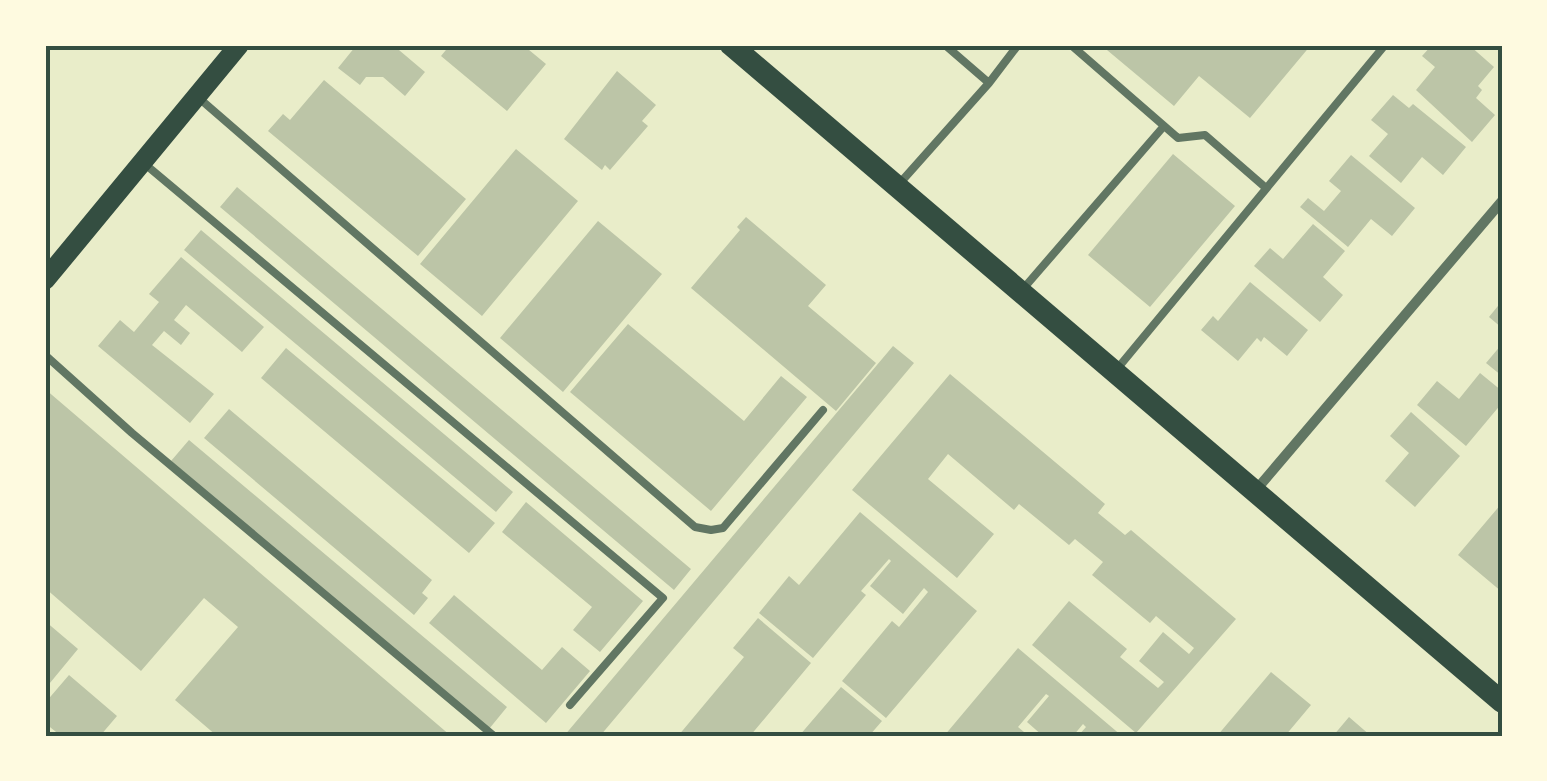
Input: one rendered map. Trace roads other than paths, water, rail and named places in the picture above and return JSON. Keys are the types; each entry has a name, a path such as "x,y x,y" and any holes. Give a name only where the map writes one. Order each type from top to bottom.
{"main road":[{"path":"45,280 239,45"},
{"path":"731,45 1502,702"}],"street":[{"path":"1254,492 1502,202"}],"lane":[{"path":"945,45 989,83"},
{"path":"897,186 1018,45"},
{"path":"1071,45 1178,138 1205,135 1266,188"},
{"path":"1114,372 1385,45"},
{"path":"197,96 695,527 724,528 823,410"},
{"path":"1020,292 1164,126"},
{"path":"142,162 663,598 570,705"},
{"path":"45,354 132,433 494,736"}]}
